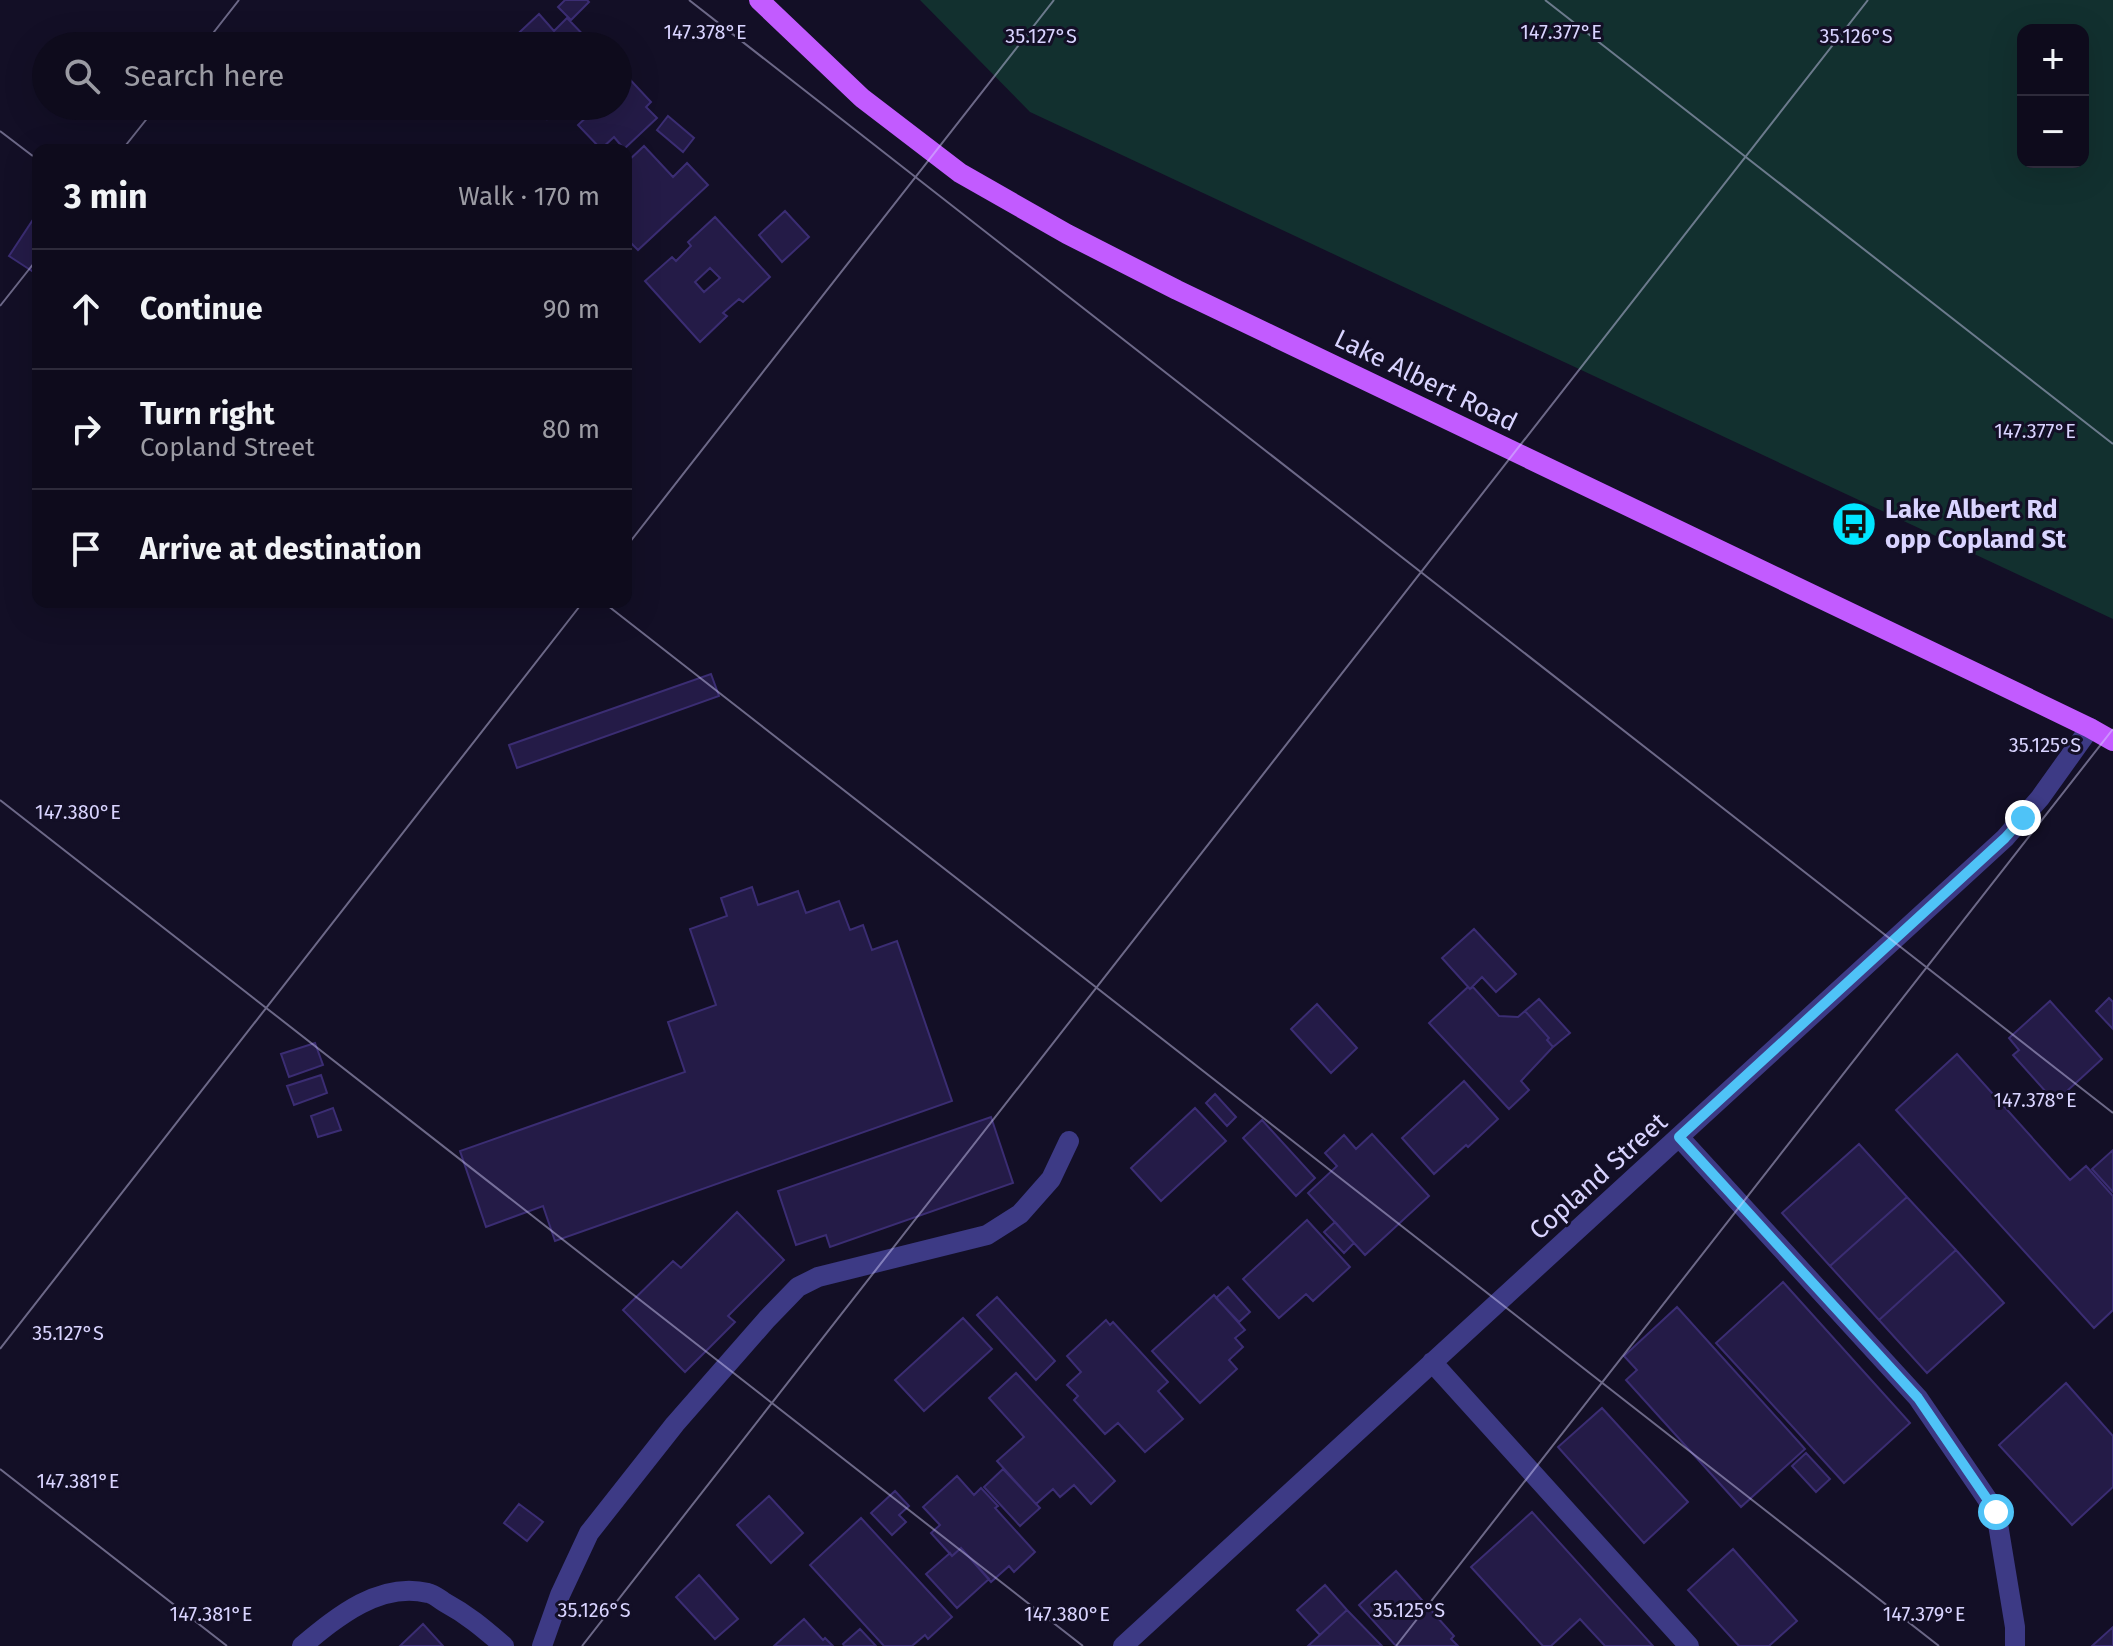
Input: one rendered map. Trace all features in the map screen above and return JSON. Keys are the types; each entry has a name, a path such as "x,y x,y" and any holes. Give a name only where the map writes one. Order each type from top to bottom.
{"main road":[{"name":"Lake Albert Road","path":"759,0 874,107 960,173 1067,234 1177,290 2113,741"}],"street":[{"name":"Copland Street","path":"1123,1646 2005,838 2040,798 2090,728"},
{"path":"1679,1137 1918,1398 1996,1512 2015,1627 2015,1646"},
{"path":"542,1646 560,1595 589,1533 675,1424 798,1287 818,1277 987,1235 1020,1214 1051,1179 1069,1141"},
{"path":"1432,1362 1689,1646"},
{"path":"302,1646 363,1602 396,1590 430,1593 470,1617 504,1646"}],"green space":[{"path":"920,0 2113,0 2113,619 1030,112"}],"building":[{"path":"565,0 589,2 571,20 558,7"},
{"path":"539,14 554,31 567,18 580,32 520,32"},
{"path":"632,82 651,102 646,107 657,118 629,144 620,144 614,137 606,144 596,144 578,125 583,120 632,120"},
{"path":"668,116 694,138 683,152 657,130"},
{"path":"644,146 673,177 687,163 708,185 638,250 632,244 632,157"},
{"path":"785,211 809,237 782,262 759,235"},
{"path":"715,217 770,277 743,302 739,299 723,313 727,316 700,342 645,281 672,257 676,261 691,246 688,242","holes":["710,268 720,278 704,292 695,282"]},
{"path":"32,221 32,271 9,256"},
{"path":"711,674 719,696 517,768 509,745"},
{"path":"752,887 758,905 798,891 806,913 839,901 850,930 863,925 872,950 897,941 952,1101 555,1241 543,1206 486,1227 460,1151 685,1072 668,1022 716,1005 690,929 727,916 721,898"},
{"path":"1474,929 1516,974 1496,992 1482,977 1470,989 1442,958"},
{"path":"1468,987 1473,987 1499,1016 1518,1017 1525,1011 1553,1047 1521,1081 1529,1090 1509,1109 1429,1023"},
{"path":"2109,998 2113,1002 2113,1029 2096,1011"},
{"path":"1539,999 1570,1033 1553,1047 1525,1011"},
{"path":"2050,1001 2102,1059 2055,1102 2013,1055 2019,1050 2009,1038"},
{"path":"1317,1004 1357,1048 1331,1073 1291,1029"},
{"path":"315,1043 323,1065 289,1077 281,1054"},
{"path":"1957,1054 2070,1180 2086,1166 2113,1196 2113,1310 2094,1328 1896,1110"},
{"path":"321,1075 327,1093 294,1105 287,1086"},
{"path":"1464,1081 1498,1119 1434,1174 1402,1138"},
{"path":"1215,1094 1236,1117 1227,1126 1206,1103"},
{"path":"333,1108 341,1130 318,1137 311,1116"},
{"path":"1195,1108 1226,1141 1161,1201 1131,1168"},
{"path":"991,1117 1013,1183 830,1247 826,1235 796,1245 778,1191"},
{"path":"1262,1120 1315,1178 1296,1196 1243,1138"},
{"path":"1372,1134 1429,1196 1365,1255 1308,1193 1337,1166 1325,1153 1344,1135 1356,1149"},
{"path":"1859,1144 1907,1197 1830,1266 1782,1213"},
{"path":"2113,1150 2113,1192 2092,1169"},
{"path":"1907,1197 1956,1250 1879,1320 1830,1266"},
{"path":"737,1212 784,1260 728,1316 735,1322 685,1372 623,1310 673,1261 681,1268"},
{"path":"1307,1220 1350,1267 1313,1301 1306,1294 1279,1318 1243,1279"},
{"path":"1335,1222 1354,1243 1344,1253 1324,1232"},
{"path":"1956,1250 2004,1303 1927,1373 1879,1320"},
{"path":"1783,1282 1910,1423 1844,1483 1716,1343"},
{"path":"1228,1287 1250,1312 1239,1322 1216,1298"},
{"path":"1214,1295 1245,1330 1235,1338 1243,1347 1229,1360 1237,1369 1200,1403 1152,1351"},
{"path":"997,1297 1055,1361 1036,1380 977,1315"},
{"path":"1677,1307 1805,1449 1741,1507 1626,1380 1637,1370 1624,1356"},
{"path":"963,1318 992,1349 924,1411 895,1380"},
{"path":"1106,1320 1110,1325 1113,1322 1168,1382 1158,1391 1183,1419 1145,1452 1118,1423 1105,1434 1074,1400 1078,1396 1067,1385 1081,1372 1067,1356"},
{"path":"1016,1373 1115,1481 1091,1504 1074,1485 1060,1497 1053,1489 1036,1504 997,1461 1024,1437 989,1398"},
{"path":"2066,1383 2113,1436 2113,1487 2072,1525 1999,1445"},
{"path":"1602,1408 1688,1502 1644,1543 1558,1447"},
{"path":"1806,1453 1830,1479 1816,1492 1792,1466"},
{"path":"1003,1469 1040,1508 1020,1526 984,1487"},
{"path":"957,1476 974,1495 981,1488 1035,1552 1014,1572 1009,1566 991,1582 961,1548 952,1556 931,1533 940,1525 923,1507"},
{"path":"895,1491 909,1506 899,1515 906,1522 892,1535 871,1513"},
{"path":"769,1496 803,1533 771,1563 737,1525"},
{"path":"519,1504 543,1522 527,1541 504,1523"},
{"path":"1532,1512 1653,1646 1605,1646 1580,1619 1551,1646 1543,1646 1471,1567"},
{"path":"861,1518 952,1617 928,1639 925,1635 912,1646 884,1646 810,1565"},
{"path":"961,1548 989,1579 957,1608 926,1574 950,1553 952,1556"},
{"path":"1733,1549 1797,1621 1769,1646 1739,1646 1688,1590"},
{"path":"1396,1571 1454,1636 1451,1639 1458,1646 1396,1646 1359,1605"},
{"path":"699,1575 738,1619 715,1639 676,1597"},
{"path":"1325,1585 1347,1610 1320,1635 1297,1610"},
{"path":"1347,1610 1382,1646 1308,1646 1320,1635"},
{"path":"804,1619 823,1640 825,1638 833,1646 774,1646"},
{"path":"423,1624 443,1646 400,1646"},
{"path":"2113,1627 2113,1646 2092,1646"},
{"path":"860,1629 876,1646 844,1646 843,1644"}],"place":[{"name":"Lake Albert Rd opp Copland St","path":"1854,524"}],"route":[{"path":"1996,1512 1918,1398 1679,1137 2005,838 2023,818"}]}
